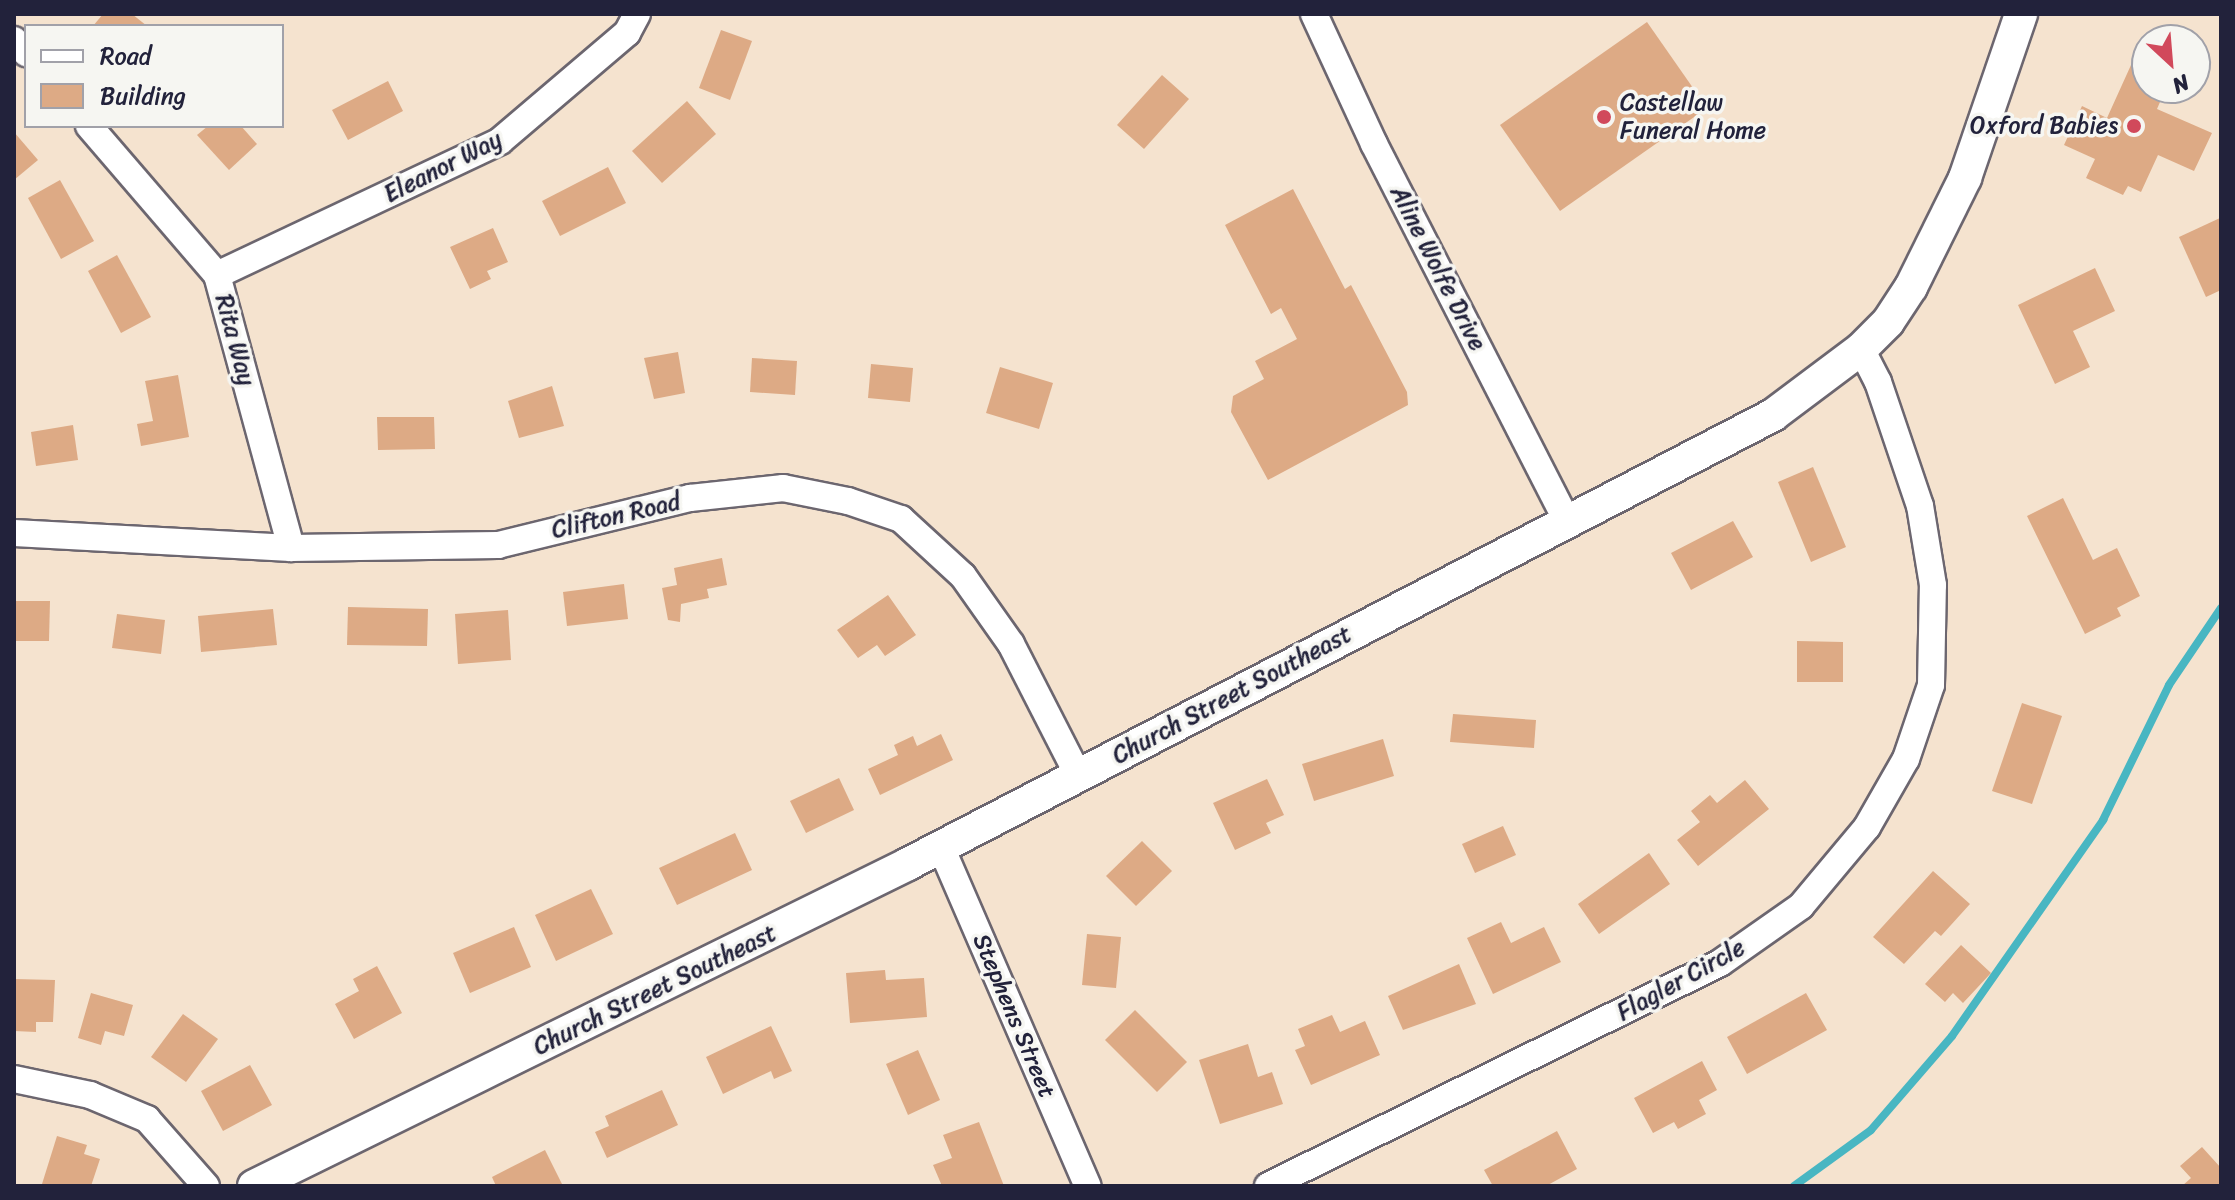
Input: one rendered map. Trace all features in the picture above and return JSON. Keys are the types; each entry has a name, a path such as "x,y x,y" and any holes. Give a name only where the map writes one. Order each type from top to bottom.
{"street":[{"name":"Eleanor Way","path":"217,275 500,141 627,33 637,14"},
{"name":"Aline Wolfe Drive","path":"1314,14 1374,144 1566,520"},
{"name":"Church Street Southeast","path":"254,1186 941,847 1773,415 1861,349 1888,322 1942,229 2021,14"},
{"name":"Rita Way","path":"91,128 217,275 291,548"},
{"name":"Flagler Circle","path":"1268,1186 1720,963 1801,906 1867,827 1906,759 1931,685 1933,585 1920,506 1878,382 1861,349"},
{"name":"Clifton Road","path":"14,533 291,548 498,545 690,498 783,488 848,501 901,519 963,576 1011,644 1078,775"},
{"name":"Stephens Street","path":"941,847 1088,1186"},
{"path":"14,1079 90,1095 147,1119 206,1186"}],"building":[{"path":"103,14 132,14 144,24 95,24"},
{"name":"Castellaw Funeral Home","path":"1647,22 1707,108 1560,211 1500,125"},
{"path":"721,30 752,41 730,100 699,88"},
{"name":"Oxford Babies","path":"2131,65 2131,104 2159,104 2157,109 2212,133 2194,171 2158,155 2141,192 2128,186 2123,195 2086,178 2095,159 2064,145 2082,106 2107,118"},
{"path":"1162,75 1189,99 1144,149 1117,125"},
{"path":"388,81 403,111 348,140 332,110"},
{"path":"687,101 716,134 662,183 632,151"},
{"path":"206,128 243,128 257,144 229,170 197,135"},
{"path":"14,132 38,160 14,180"},
{"path":"608,167 626,203 560,236 542,201"},
{"path":"60,180 94,241 61,259 28,198"},
{"path":"1293,189 1345,289 1351,285 1407,392 1408,405 1268,480 1231,412 1233,396 1264,379 1255,361 1297,339 1281,308 1271,314 1225,225"},
{"path":"2220,218 2221,290 2206,297 2179,237"},
{"path":"493,228 508,262 487,271 491,279 470,289 450,247"},
{"path":"117,255 151,317 121,333 88,271"},
{"path":"2095,268 2115,311 2073,331 2090,367 2055,384 2018,305"},
{"path":"678,352 685,393 654,399 644,358"},
{"path":"752,358 797,361 795,395 750,392"},
{"path":"871,364 913,368 910,402 868,398"},
{"path":"1000,367 1053,383 1039,429 986,413"},
{"path":"178,375 189,437 141,446 137,424 153,421 145,381"},
{"path":"552,386 564,426 519,438 508,401"},
{"path":"377,417 434,417 435,449 378,450"},
{"path":"73,425 78,460 36,466 31,432"},
{"path":"1813,467 1846,547 1811,562 1778,482"},
{"path":"2063,498 2093,560 2117,548 2140,596 2117,608 2121,616 2085,634 2027,516"},
{"path":"1733,521 1753,557 1691,590 1671,553"},
{"path":"722,558 727,585 707,589 709,598 681,604 680,622 668,620 662,588 677,585 674,568"},
{"path":"624,584 628,619 567,626 563,592"},
{"path":"888,595 916,635 885,656 877,645 858,658 837,630"},
{"path":"14,601 50,601 49,641 14,641"},
{"path":"348,607 428,609 427,646 347,645"},
{"path":"273,609 277,645 201,652 198,616"},
{"path":"508,610 511,660 458,664 455,614"},
{"path":"117,614 165,620 161,654 112,648"},
{"path":"1797,641 1843,642 1843,682 1797,682"},
{"path":"2022,703 2062,716 2032,804 1992,791"},
{"path":"1453,714 1536,720 1534,748 1450,742"},
{"path":"941,734 953,760 880,795 868,769 898,755 894,745 913,736 917,746"},
{"path":"1383,739 1394,776 1314,801 1302,764"},
{"path":"839,778 854,810 806,833 790,801"},
{"path":"1267,779 1284,815 1266,823 1271,833 1235,850 1213,803"},
{"path":"1745,780 1769,809 1698,866 1677,840 1700,822 1691,811 1710,795 1717,803"},
{"path":"1503,826 1516,855 1475,873 1462,844"},
{"path":"735,833 752,870 677,905 659,868"},
{"path":"1142,841 1172,871 1136,906 1106,876"},
{"path":"1649,853 1670,884 1599,934 1578,904"},
{"path":"1933,871 1970,904 1941,936 1935,931 1904,964 1873,937"},
{"path":"591,889 613,934 556,961 535,915"},
{"path":"1501,922 1511,943 1544,927 1561,962 1493,994 1467,938"},
{"path":"514,927 531,967 470,993 453,953"},
{"path":"1087,934 1121,937 1116,988 1082,985"},
{"path":"1961,945 1991,973 1963,1003 1953,993 1945,1002 1925,984"},
{"path":"1459,964 1476,1004 1403,1030 1388,996"},
{"path":"377,966 402,1013 354,1039 335,1004 359,991 353,979"},
{"path":"885,970 886,980 924,978 927,1017 850,1023 846,973"},
{"path":"14,979 55,980 53,1022 36,1022 36,1032 14,1031"},
{"path":"91,993 133,1005 124,1036 105,1031 101,1045 78,1038"},
{"path":"1806,993 1827,1030 1747,1074 1727,1037"},
{"path":"1135,1010 1187,1062 1157,1092 1105,1040"},
{"path":"183,1014 218,1039 186,1082 151,1057"},
{"path":"1332,1015 1340,1032 1365,1021 1380,1055 1311,1085 1295,1050 1305,1046 1298,1029"},
{"path":"771,1026 792,1071 774,1079 771,1071 723,1094 706,1057"},
{"path":"1248,1044 1258,1077 1272,1072 1283,1104 1220,1124 1199,1060"},
{"path":"918,1050 940,1100 908,1115 886,1064"},
{"path":"1702,1061 1717,1090 1699,1100 1706,1114 1678,1129 1674,1122 1653,1133 1634,1098"},
{"path":"250,1065 272,1105 223,1131 201,1091"},
{"path":"662,1090 678,1125 607,1158 595,1132 609,1126 605,1116"},
{"path":"979,1122 1004,1186 942,1186 933,1165 952,1158 943,1135"},
{"path":"1557,1131 1577,1169 1546,1186 1493,1186 1484,1170"},
{"path":"57,1136 87,1145 84,1154 100,1159 91,1186 42,1184"},
{"path":"2202,1147 2221,1168 2221,1186 2182,1186 2191,1178 2180,1166"},
{"path":"545,1150 563,1186 496,1186 492,1177"}],"waterway":[{"path":"1794,1186 1871,1130 1952,1036 2103,820 2169,685 2221,608"}],"place":[{"name":"Castellaw Funeral Home","path":"1604,117"},
{"name":"Oxford Babies","path":"2134,126"}]}
